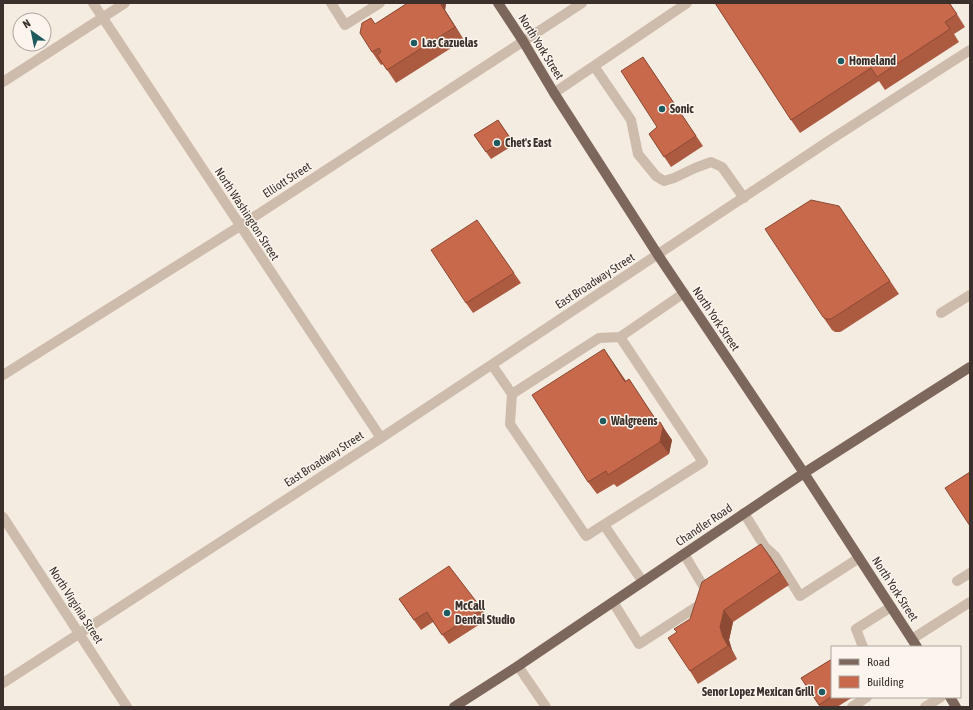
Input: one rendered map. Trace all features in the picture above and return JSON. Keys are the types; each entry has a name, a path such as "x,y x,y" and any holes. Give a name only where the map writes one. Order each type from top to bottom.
{"main road":[{"name":"North York Street","path":"498,3 658,255 804,473 914,643"},
{"name":"Chandler Road","path":"454,707 518,666 804,473 970,367"},
{"path":"951,698 956,707"}],"street":[{"name":"North Washington Street","path":"93,3 380,438"},
{"path":"3,82 125,3"},
{"path":"331,3 345,25 380,3"},
{"name":"Elliott Street","path":"3,375 240,226 582,3"},
{"path":"554,93 686,3"},
{"name":"East Broadway Street","path":"3,683 492,365 830,140 970,50"},
{"path":"594,66 631,120 638,154 656,176 664,181 669,180 711,162 722,167 744,198"},
{"path":"512,394 599,338 620,337 684,294"},
{"path":"941,313 970,294"},
{"path":"492,365 512,394 510,424 586,536 703,462 620,337"},
{"path":"744,513 765,547 775,556 800,596 859,558"},
{"name":"North Virginia Street","path":"3,517 127,707"},
{"path":"604,525 643,582"},
{"path":"613,602 639,644 714,595 684,554"},
{"path":"749,572 775,556"},
{"path":"956,581 970,573"},
{"path":"914,643 970,602"},
{"path":"864,646 856,629 891,607"},
{"path":"518,666 546,707"},
{"path":"852,707 866,698"},
{"path":"925,707 939,698"}],"building":[{"name":"Las Cazuelas","path":"405,3 440,3 455,27 387,70 377,55 381,52 379,48 372,52 360,33 362,23 371,18 375,24 406,4"},
{"name":"Homeland","path":"715,3 949,3 957,14 945,22 950,29 877,77 871,68 791,120"},
{"name":"Sonic","path":"643,57 696,136 664,157 649,134 657,127 621,71"},
{"name":"Chet's East","path":"498,120 510,138 486,152 474,135"},
{"path":"811,200 839,206 890,281 831,319 826,319 823,317 765,229"},
{"path":"477,220 514,273 466,303 431,250"},
{"name":"Walgreens","path":"604,349 625,382 629,379 658,423 660,422 663,427 660,442 608,475 606,471 588,482 532,395"},
{"path":"970,472 970,526 945,488"},
{"path":"761,544 780,572 724,610 720,627 728,646 690,671 668,638 677,632 674,629 690,619 702,582"},
{"name":"McCall Dental Studio","path":"449,566 482,609 442,635 427,612 414,620 399,599"},
{"path":"831,660 831,697 819,705 801,678"}],"place":[{"name":"Las Cazuelas","path":"414,43"},
{"name":"Homeland","path":"841,61"},
{"name":"Sonic","path":"662,109"},
{"name":"Chet's East","path":"497,143"},
{"name":"Walgreens","path":"603,421"},
{"name":"McCall Dental Studio","path":"447,613"},
{"name":"Senor Lopez Mexican Grill","path":"822,692"}]}
